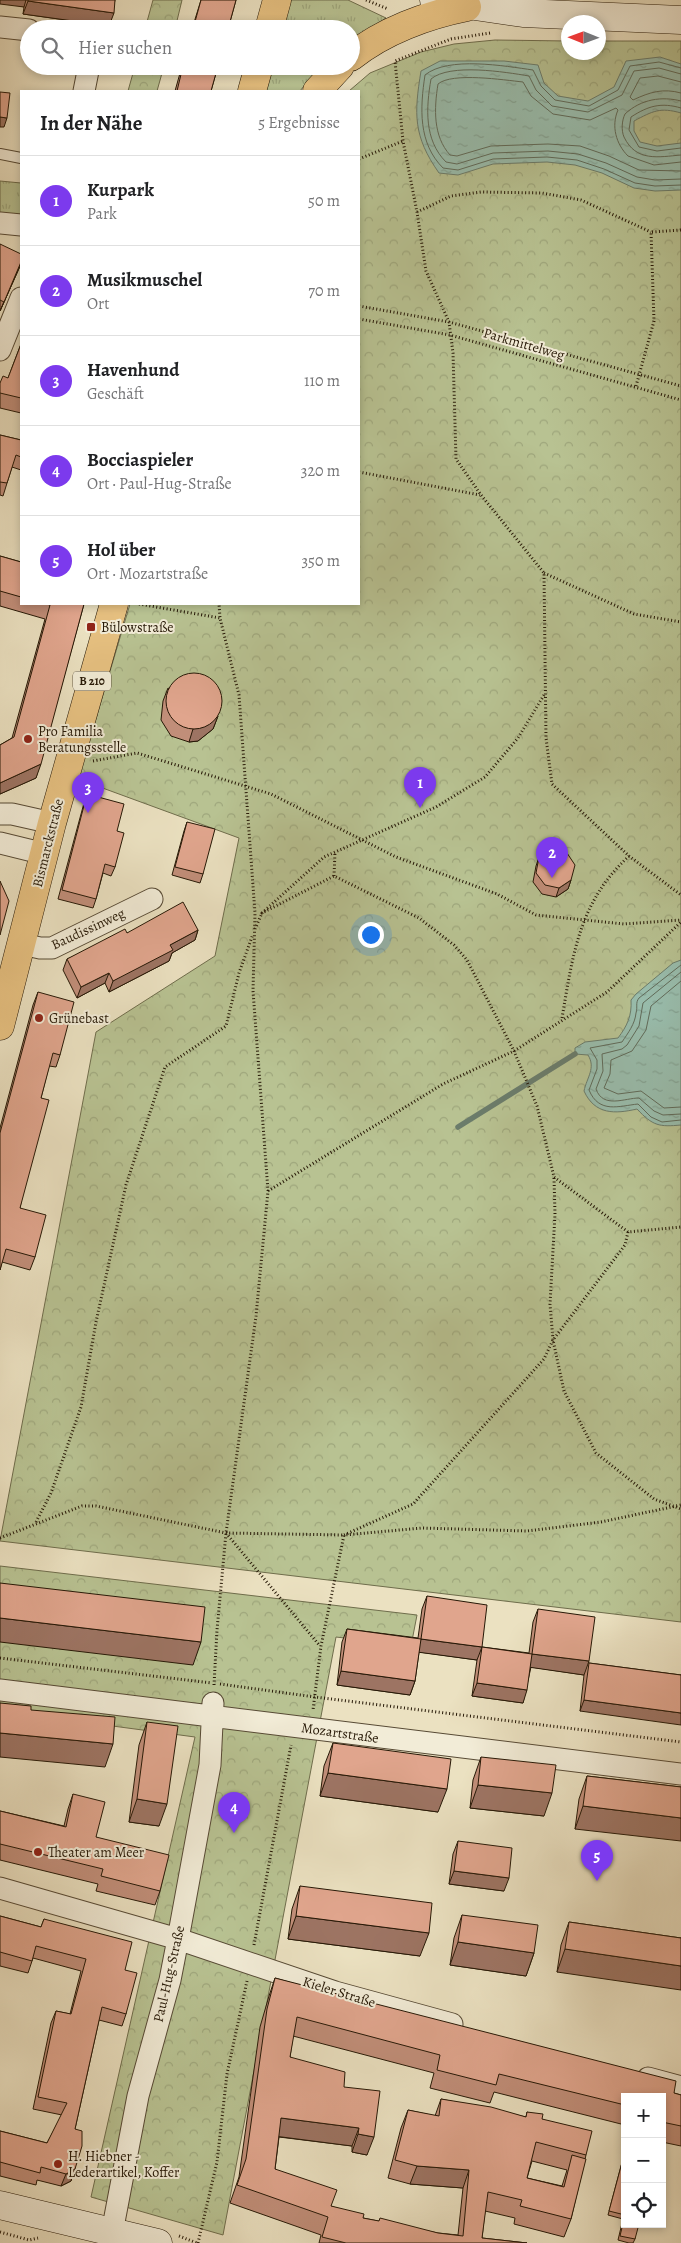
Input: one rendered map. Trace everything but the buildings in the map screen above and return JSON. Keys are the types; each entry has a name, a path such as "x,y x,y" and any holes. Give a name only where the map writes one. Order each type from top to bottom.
{"main road":[{"path":"271,20 277,0"},
{"path":"434,0 467,7 524,13 681,20"},
{"path":"524,13 542,6 550,0"},
{"path":"360,52 398,30 437,14 467,7"},
{"path":"252,90 256,75"},
{"path":"318,90 332,75"},
{"name":"Bismarckstraße","path":"0,1026 52,823 114,605"},
{"path":"0,2204 111,2237 158,2243"}],"street":[{"path":"84,90 87,75"},
{"path":"0,223 20,225"},
{"path":"0,350 20,300"},
{"path":"0,814 12,814 52,823"},
{"path":"0,843 45,854"},
{"name":"Baudissinweg","path":"22,944 40,948 52,948 152,899"},
{"name":"Mozartstraße","path":"0,1690 213,1700 294,1727 681,1774"},
{"name":"Paul-Hug-Straße","path":"111,2237 138,2096 170,1980 178,1939 210,1765 213,1700"},
{"name":"Kieler Straße","path":"0,1888 178,1939 335,1992 471,2029"},
{"path":"633,2074 681,2087"}],"lane":[{"path":"0,154 20,158"}],"path":[{"path":"497,33 451,39 395,61 403,141 426,271 449,322 453,353 456,459 481,495 544,574 634,614 681,622"},
{"path":"360,159 403,141"},
{"path":"417,212 451,196 481,192 542,193 581,200 651,232 681,230"},
{"path":"636,386 654,321 651,232"},
{"name":"Parkmittelweg","path":"360,306 449,322 681,386"},
{"name":"Parkmittelweg","path":"360,319 450,334 681,400"},
{"path":"360,472 481,495"},
{"path":"544,574 546,738 552,784 629,856 681,895"},
{"path":"145,605 220,618"},
{"path":"213,1700 226,1533 256,1316 268,1190 253,991 254,932 249,819 244,786 239,695 220,618 219,605"},
{"path":"36,1522 51,1493 81,1407 98,1313 126,1185 165,1067 226,1026 239,973 262,913 324,858 436,807 485,777 518,738 545,693"},
{"path":"70,758 87,762 137,752 271,794 396,857 498,894 536,916 624,924 681,921"},
{"path":"334,876 335,852"},
{"path":"562,1019 572,960 582,921 610,873 629,856"},
{"path":"262,913 334,876"},
{"path":"334,876 419,918 454,945 467,960 514,1051 538,1106 554,1177 555,1214 550,1304 553,1340 564,1391 596,1453 654,1499 671,1506 681,1507"},
{"path":"268,1190 443,1084 514,1051 562,1019 608,992 681,921"},
{"path":"554,1177 628,1232 681,1228"},
{"path":"344,1535 412,1504 544,1359 553,1340 625,1245 628,1232"},
{"path":"0,1538 36,1522 82,1506 96,1506 226,1533 344,1535 422,1528 527,1531 601,1522 671,1506"},
{"path":"226,1533 321,1646"},
{"path":"313,1715 321,1646 344,1535"},
{"path":"0,1658 213,1700 315,1697 681,1742"},
{"path":"198,2243 217,2162 227,2074 260,1967 294,1727"}],"green space":[{"path":"153,0 182,0 177,20 147,20"},
{"path":"291,0 348,0 386,18 360,34 360,20 285,20"},
{"path":"495,40 561,41 561,60 606,60 606,41 681,41 681,1622 0,1541 96,1032 215,956 239,838 78,779 130,605 360,605 360,90 350,90 370,73 421,52 454,44"},
{"path":"132,75 161,75 157,90 128,90"},
{"path":"268,75 313,75 301,90 264,90"},
{"path":"0,181 20,183 20,216 0,214"},
{"path":"0,1566 417,1615 411,1646 336,1637 223,2235 91,2197 195,1737 0,1711"}],"water":[{"path":"660,57 681,64 681,113 667,110 652,112 634,121 634,131 640,142 657,146 681,143 681,190 655,191 634,188 602,173 575,165 547,162 493,164 458,175 439,173 424,148 420,136 417,112 421,71 440,61 504,61 538,65 544,83 558,96 588,101 614,87 626,61"},
{"path":"681,960 681,1125 667,1126 657,1124 637,1109 613,1112 600,1109 594,1105 584,1091 591,1068 588,1055 575,1054 575,1048 585,1042 618,1038 628,1020 631,1011 631,1000 673,963"}],"waterway":[{"path":"458,1127 575,1054"}],"place":[{"name":"Bülowstraße","path":"91,627"},
{"name":"Pro Familia Beratungsstelle","path":"28,739"},
{"name":"Kurpark","path":"420,808"},
{"name":"Havenhund","path":"88,813"},
{"name":"Musikmuschel","path":"552,878"},
{"name":"Grünebast","path":"39,1018"},
{"name":"Bocciaspieler","path":"234,1833"},
{"name":"Theater am Meer","path":"38,1852"},
{"name":"Hol über","path":"597,1881"},
{"name":"H. Hiebner - Lederartikel, Koffer","path":"58,2164"}]}
